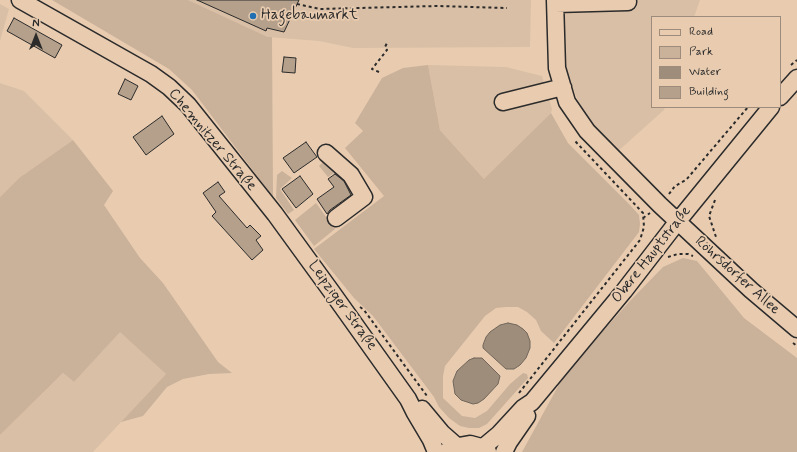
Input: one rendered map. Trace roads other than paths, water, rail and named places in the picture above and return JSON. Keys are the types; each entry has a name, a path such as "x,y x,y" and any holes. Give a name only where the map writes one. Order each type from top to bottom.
{"main road":[{"path":"454,450 470,446 484,450"}],"street":[{"name":"Chemnitzer Straße","path":"20,0 138,67 169,87 188,105 274,214"},
{"path":"555,2 628,2"},
{"name":"Röhrsdorfer Allee","path":"555,2 558,68 567,102 587,131 660,205 751,290 794,335"},
{"path":"781,96 797,78"},
{"path":"503,102 563,87"},
{"name":"Obere Hauptstraße","path":"484,450 523,408 532,402 624,291 678,221 770,108"},
{"path":"326,153 351,174 364,197 336,218"},
{"name":"Leipziger Straße","path":"274,214 408,399 436,452"},
{"name":"Leipziger Straße","path":"408,399 422,409 454,450"},
{"name":"Obere Hauptstraße","path":"504,452 508,442 530,411 532,402"}],"water":[{"path":"508,323 517,325 523,329 527,333 530,341 530,348 526,358 514,369 506,369 483,348 486,337 490,332 500,325"},
{"path":"474,358 482,358 500,376 498,384 484,399 473,404 461,400 455,394 453,381 457,371 469,360"}],"place":[{"name":"Hagebaumarkt","path":"253,16"}]}
